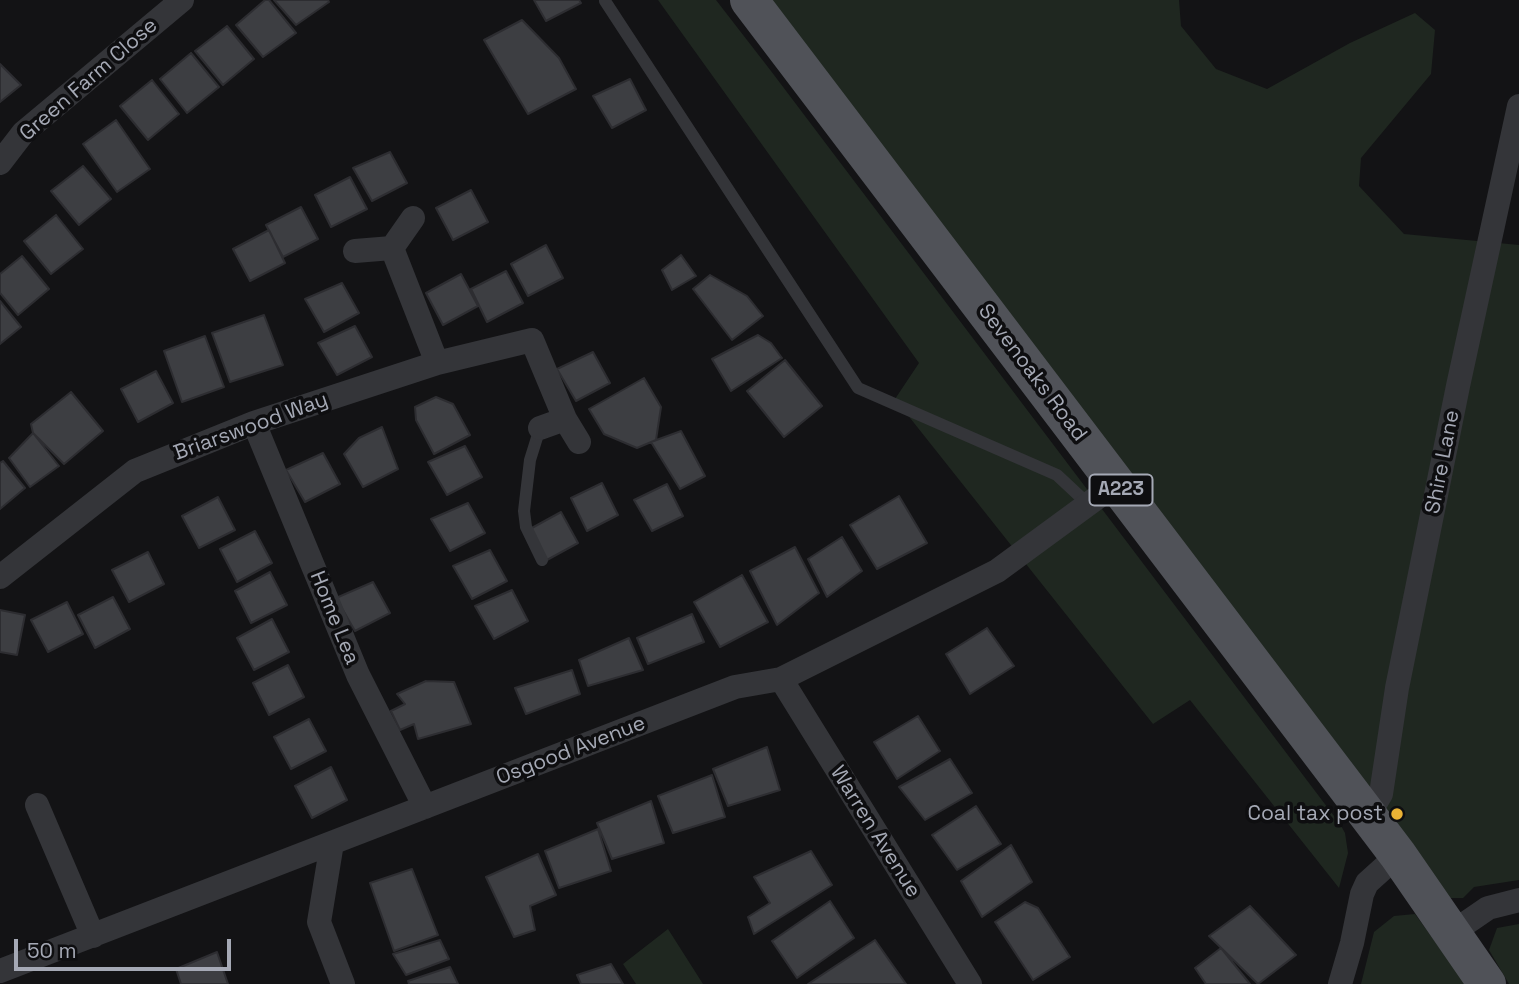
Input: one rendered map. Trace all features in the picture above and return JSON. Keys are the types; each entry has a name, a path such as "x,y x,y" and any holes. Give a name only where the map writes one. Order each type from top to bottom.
{"main road":[{"name":"Sevenoaks Road","path":"749,0 1102,494 1368,816 1453,932 1487,984"}],"street":[{"name":"Green Farm Close","path":"0,163 23,133 182,0"},
{"name":"Shire Lane","path":"1368,816 1381,794 1397,688 1519,106"},
{"path":"392,248 413,218"},
{"path":"355,251 392,248"},
{"path":"392,248 437,363"},
{"name":"Briarswood Way","path":"0,577 135,471 254,423 437,363 532,340 565,419"},
{"path":"540,428 565,419 579,442"},
{"name":"Home Lea","path":"254,423 358,675 425,807"},
{"name":"Osgood Avenue","path":"0,971 735,687 781,679 997,571 1102,494"},
{"name":"Warren Avenue","path":"781,679 970,984"},
{"path":"37,804 93,936"},
{"path":"332,843 320,922 343,984"},
{"path":"1340,984 1362,894 1367,883 1398,855"},
{"path":"1453,932 1488,908 1519,900"}],"lane":[{"path":"605,1 858,388 1102,494"},
{"path":"540,428 530,460 524,511 526,527 542,560"}],"shaded area":[{"path":"658,0 716,0 771,71 1340,824 1345,833 1348,853 1339,888 1190,700 1153,724 895,399 919,363"},
{"path":"768,0 1179,0 1181,26 1216,69 1267,89 1350,43 1415,13 1435,30 1431,74 1361,158 1359,186 1404,234 1519,245 1519,880 1474,887 1463,898 1446,898"},
{"path":"1415,914 1466,984 1361,984 1374,932 1394,916"},
{"path":"1519,924 1519,984 1509,984 1489,950 1497,928"},
{"path":"668,929 703,984 636,984 623,964"}],"building":[{"path":"265,0 269,0 296,33 263,57 236,25"},
{"path":"274,0 328,0 329,2 296,25"},
{"path":"534,0 579,0 581,3 546,21"},
{"path":"522,20 559,58 576,89 528,114 484,40"},
{"path":"227,26 254,59 223,85 195,51"},
{"path":"191,53 219,87 187,113 160,79"},
{"path":"0,64 21,85 0,102"},
{"path":"630,79 646,110 612,128 593,96"},
{"path":"152,80 179,114 148,140 120,106"},
{"path":"116,120 150,169 117,192 83,144"},
{"path":"390,152 407,183 372,201 353,168"},
{"path":"83,166 111,199 79,225 51,191"},
{"path":"350,177 367,209 331,227 315,195"},
{"path":"471,190 488,222 453,240 436,208"},
{"path":"301,207 318,239 283,257 266,225"},
{"path":"56,215 83,249 51,274 24,241"},
{"path":"269,230 285,263 250,281 233,249"},
{"path":"546,245 563,278 528,296 511,264"},
{"path":"681,255 696,276 672,290 662,270"},
{"path":"22,256 49,289 18,315 0,293 0,274"},
{"path":"506,271 523,303 487,322 471,289"},
{"path":"461,274 478,306 443,325 426,293"},
{"path":"710,275 747,296 763,316 732,340 693,289"},
{"path":"342,283 359,313 324,332 305,299"},
{"path":"0,301 21,327 0,344"},
{"path":"264,315 283,365 230,382 212,333"},
{"path":"355,326 372,357 337,375 318,343"},
{"path":"758,335 771,343 782,358 731,391 712,359"},
{"path":"205,336 224,387 182,402 164,351"},
{"path":"593,352 610,383 576,401 557,369"},
{"path":"785,360 822,406 784,437 747,391"},
{"path":"156,371 173,403 138,422 121,389"},
{"path":"644,378 661,407 656,440 637,448 604,434 589,409"},
{"path":"71,392 103,431 64,464 33,433 31,424"},
{"path":"436,397 453,404 470,435 434,454 416,420 415,407"},
{"path":"382,427 398,469 363,487 344,454 359,438"},
{"path":"681,431 705,476 680,489 651,442"},
{"path":"33,433 59,466 30,487 9,458"},
{"path":"465,446 482,477 447,495 428,462"},
{"path":"323,453 340,484 305,502 286,470"},
{"path":"3,461 25,488 0,509 0,463"},
{"path":"602,483 618,515 587,531 571,498"},
{"path":"667,484 683,516 652,531 634,500"},
{"path":"899,496 927,543 877,569 850,525"},
{"path":"218,497 235,530 199,548 182,516"},
{"path":"468,503 485,533 450,551 431,519"},
{"path":"561,512 578,543 547,560 530,529"},
{"path":"255,531 272,563 237,582 220,549"},
{"path":"842,537 862,571 827,597 808,559"},
{"path":"795,547 819,593 777,625 750,571"},
{"path":"490,550 507,581 472,599 453,566"},
{"path":"148,552 164,584 129,602 112,570"},
{"path":"270,572 287,605 251,623 235,591"},
{"path":"742,575 768,622 720,647 694,602"},
{"path":"373,582 390,613 355,631 336,598"},
{"path":"512,590 528,621 494,639 475,606"},
{"path":"113,597 130,629 95,648 78,615"},
{"path":"67,602 83,634 48,652 31,620"},
{"path":"0,610 25,615 17,655 0,652"},
{"path":"692,614 704,642 648,664 637,638"},
{"path":"272,619 289,652 254,670 237,638"},
{"path":"987,628 1014,666 970,694 946,654"},
{"path":"629,638 643,670 588,686 579,660"},
{"path":"288,665 304,697 269,715 253,683"},
{"path":"572,670 580,694 526,714 515,688"},
{"path":"426,681 454,682 471,724 418,739 414,724 400,730 391,711 405,704 397,694"},
{"path":"918,716 940,751 897,779 874,742"},
{"path":"309,719 326,751 291,769 274,737"},
{"path":"767,747 780,790 728,806 713,769"},
{"path":"950,759 972,793 925,820 899,787"},
{"path":"331,767 347,800 312,818 295,786"},
{"path":"712,775 725,817 673,833 658,796"},
{"path":"651,801 664,843 612,859 597,823"},
{"path":"976,806 1001,844 957,870 932,835"},
{"path":"598,829 611,871 559,888 545,851"},
{"path":"1011,845 1032,882 982,917 961,881"},
{"path":"811,851 832,885 754,934 748,917 770,903 754,877"},
{"path":"538,854 556,895 530,906 535,930 514,937 486,877"},
{"path":"412,869 438,935 394,951 370,883"},
{"path":"830,901 854,938 797,978 772,941"},
{"path":"1025,902 1038,908 1070,957 1033,980 995,922"},
{"path":"1250,906 1296,955 1258,984 1209,936"},
{"path":"440,940 449,959 406,975 393,954"},
{"path":"875,940 906,984 808,984"},
{"path":"1221,948 1250,984 1206,984 1195,968"},
{"path":"217,952 228,984 181,984 176,969"},
{"path":"611,964 623,984 581,984 577,975"},
{"path":"450,967 458,984 409,984 408,981"}],"place":[{"name":"Coal tax post","path":"1397,814"}]}
